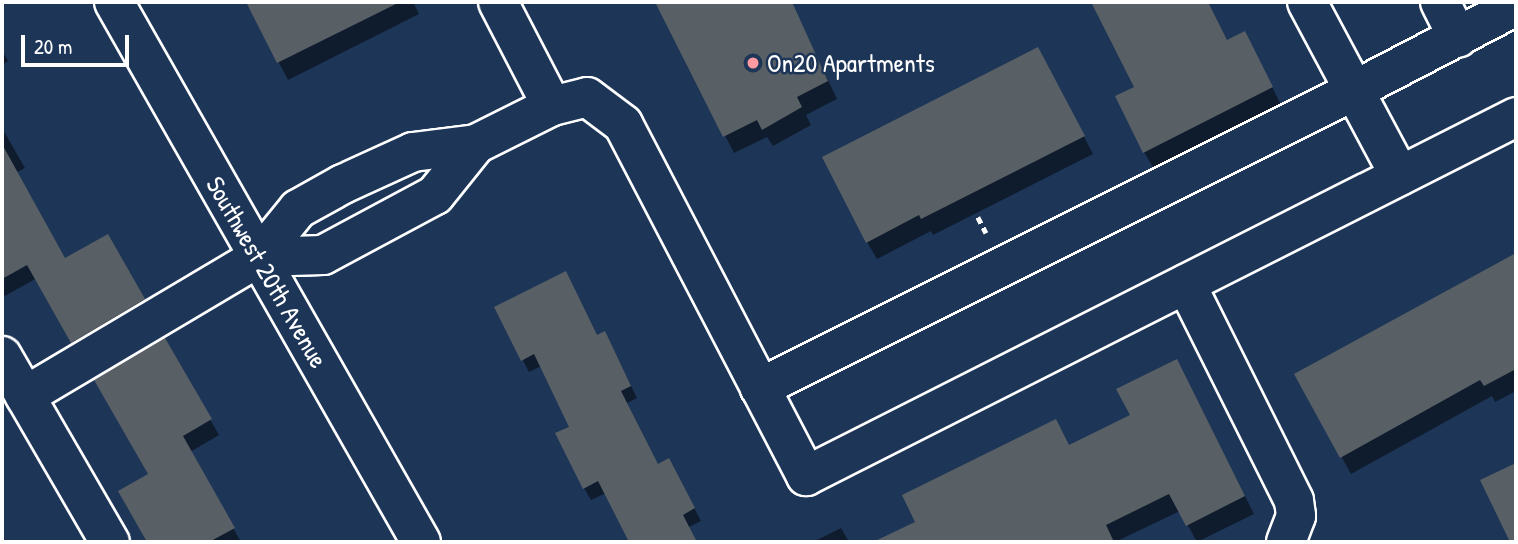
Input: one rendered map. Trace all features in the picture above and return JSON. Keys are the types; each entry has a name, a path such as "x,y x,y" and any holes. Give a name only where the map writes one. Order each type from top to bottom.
{"main road":[{"name":"Southwest 20th Avenue","path":"114,2 421,542"},
{"path":"1307,2 1400,176"},
{"path":"1440,2 1458,38"},
{"path":"760,388 1458,38 1516,6"},
{"path":"504,14 552,106"},
{"path":"25,396 259,257 298,209 343,184 413,152 476,144 552,106 587,97 623,124 806,476 1516,117"},
{"path":"259,257 323,255 435,195 476,144"},
{"path":"1186,284 1294,501 1296,516 1286,542"},
{"path":"2,356 110,542"}],"building":[{"path":"246,2 400,2 277,63"},
{"name":"On20 Apartments","path":"655,2 792,2 828,81 797,97 802,107 762,130 757,120 723,137"},
{"path":"1091,2 1208,2 1227,40 1245,31 1273,87 1143,153 1115,96 1134,87"},
{"path":"1038,47 1085,136 921,219 919,215 866,243 822,157"},
{"path":"2,144 65,258 108,234 145,299 71,343 27,265 2,279"},
{"path":"1516,253 1516,369 1484,386 1480,380 1340,458 1294,374"},
{"path":"566,271 597,335 605,331 631,386 621,391 658,464 669,458 695,508 683,515 697,542 629,542 598,481 583,489 555,433 569,427 534,354 521,361 494,307"},
{"path":"165,338 212,419 183,436 235,528 209,542 147,542 118,491 148,474 94,380"},
{"path":"1177,359 1245,496 1186,526 1169,494 1106,525 1114,542 873,542 915,522 902,495 1056,419 1069,445 1130,415 1116,389"},
{"path":"1516,463 1516,542 1510,542 1480,480"}],"place":[{"name":"On20 Apartments","path":"753,63"}]}
